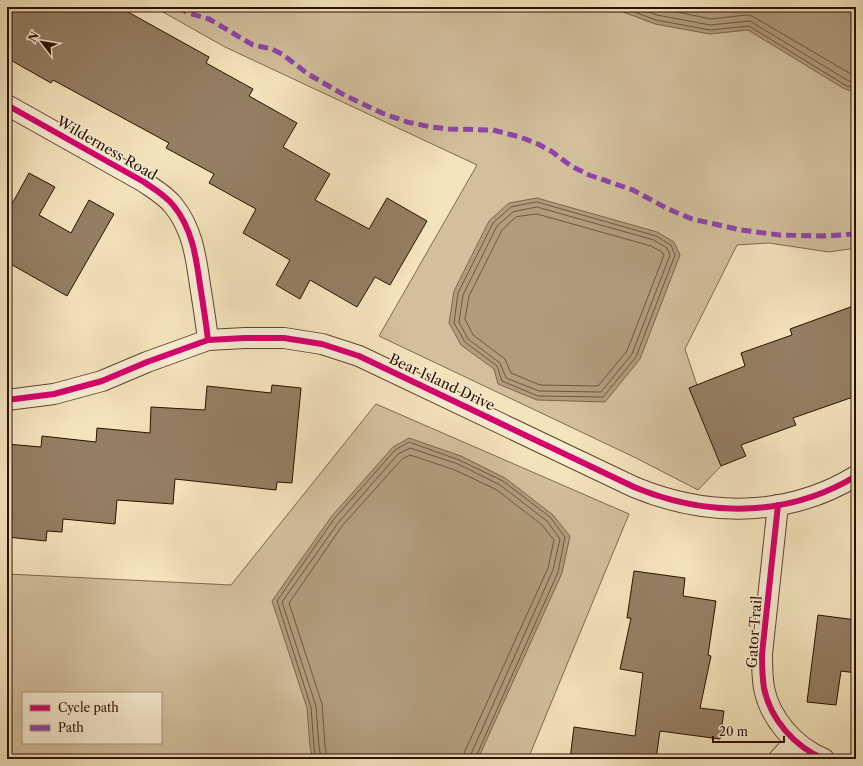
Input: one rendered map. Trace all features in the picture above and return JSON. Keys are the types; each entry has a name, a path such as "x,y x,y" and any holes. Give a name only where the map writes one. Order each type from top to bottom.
{"street":[{"name":"Wilderness Road","path":"7,105 144,182 160,192 172,205 188,230 195,253 208,340"},
{"name":"Bear Island Drive","path":"7,400 54,394 102,381 147,362 208,340 284,338 322,344 359,356 651,494 686,504 722,509 741,509 778,505 813,496 846,482 856,476"},
{"name":"Gator Trail","path":"778,505 762,654 764,689 770,706 779,722 795,741 824,759"},
{"path":"779,759 795,741"}],"shaded area":[{"path":"154,7 856,7 856,248 829,252 769,243 737,245 685,349 723,464 698,490 636,458 379,336 477,165 225,47"},
{"path":"376,404 629,514 528,759 7,759 7,574 231,585"}],"water":[{"path":"610,7 856,7 856,93 843,88 748,30 710,34 655,24"},
{"path":"537,198 657,232 674,242 680,255 640,359 605,402 537,400 498,384 494,369 461,345 449,323 454,291 489,221 509,203"},
{"path":"409,438 461,456 505,478 553,515 570,536 562,573 478,759 313,759 310,747 307,708 272,601 331,517 393,447"}],"building":[{"path":"7,7 119,7 209,57 206,63 253,89 249,96 297,123 283,147 330,174 315,200 369,229 387,198 427,221 390,285 375,277 357,307 310,280 300,299 276,285 290,260 243,233 256,209 209,183 214,174 166,148 169,143 53,80 51,83 7,58"},
{"path":"29,173 55,187 39,215 71,233 89,200 114,214 67,296 7,262 7,213"},
{"path":"856,305 856,396 793,418 796,425 741,445 746,456 721,466 689,388 745,366 741,353 792,335 790,329"},
{"path":"272,385 301,388 292,483 277,482 276,490 175,479 173,504 117,500 115,524 63,519 62,532 47,531 46,541 7,537 7,444 41,447 42,436 96,442 97,428 150,433 151,407 205,410 207,386 271,393"},
{"path":"634,571 685,578 683,596 716,601 708,655 711,656 700,708 724,711 720,739 660,731 656,759 570,759 574,727 635,736 643,673 620,669 631,618 627,618"},
{"path":"818,615 856,620 856,673 841,671 836,705 807,702"}],"marked path":[{"path":"178,7 188,13 209,19 253,45 272,49 282,54 308,74 346,96 382,113 407,122 431,127 493,130 520,137 551,151 571,166 589,175 633,190 668,209 692,219 741,230 780,235 823,236 856,234"}],"cycle path":[{"path":"7,105 144,182 170,201 185,223 192,243 197,264 208,340"},
{"path":"7,400 54,394 102,381 147,362 208,340 284,338 322,344 359,356 634,487 661,497 689,504 718,508 774,506 802,500 830,490 856,476"},
{"path":"778,505 762,654 762,675 764,688 772,710 785,731 803,747 824,759"}]}
